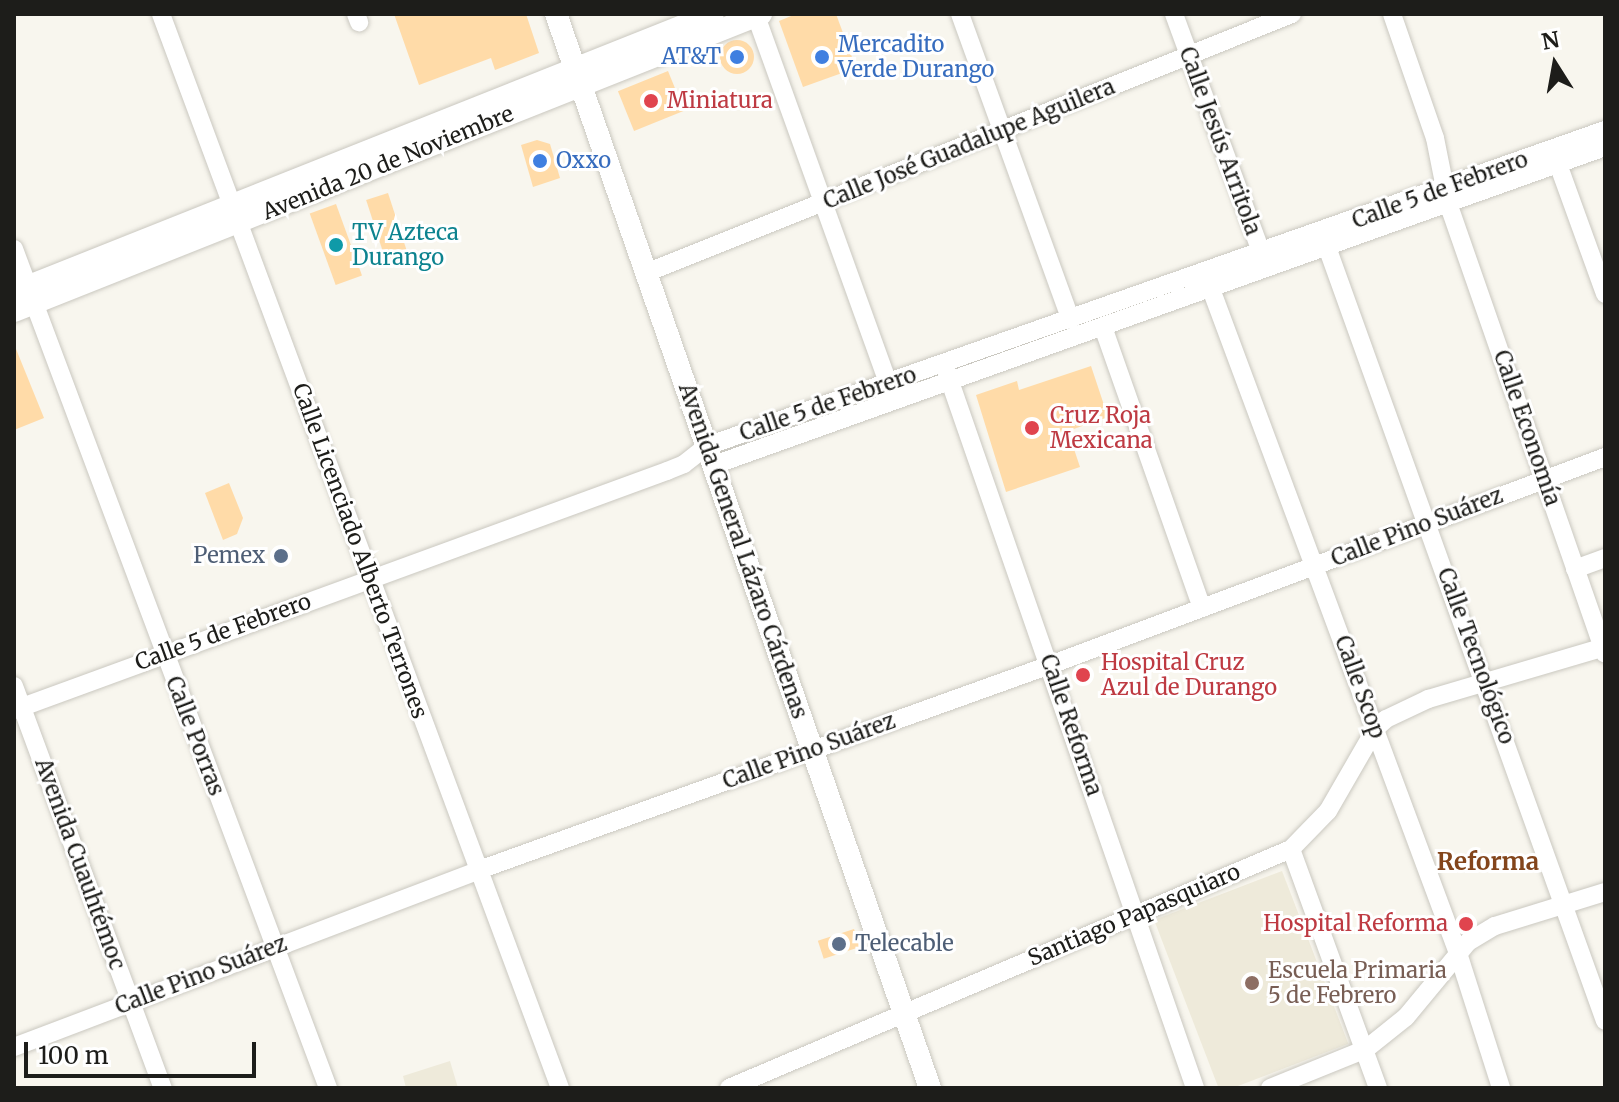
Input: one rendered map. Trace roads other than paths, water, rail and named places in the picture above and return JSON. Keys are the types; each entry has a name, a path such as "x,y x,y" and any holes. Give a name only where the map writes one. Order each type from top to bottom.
{"main road":[{"name":"Avenida General Lázaro Cárdenas","path":"556,14 930,1088"},
{"name":"Avenida 20 de Noviembre","path":"578,77 713,14"},
{"name":"Avenida 20 de Noviembre","path":"22,298 578,77 758,15"}],"street":[{"name":"Calle Licenciado Alberto Terrones","path":"161,14 560,1088"},
{"path":"960,14 1071,320"},
{"name":"Calle Jesús Arritola","path":"1174,14 1264,261"},
{"name":"Calle José Guadalupe Aguilera","path":"646,273 1292,14"},
{"name":"Calle Economía","path":"1392,14 1435,138 1446,196 1604,649"},
{"path":"758,15 892,392"},
{"name":"Calle 5 de Febrero","path":"947,372 1103,327 1211,289 1264,261 1327,247 1605,130"},
{"name":"Calle 5 de Febrero","path":"18,709 684,464 947,372 1071,320 1264,261 1446,196 1558,164 1605,147"},
{"path":"1558,164 1605,294"},
{"name":"Calle Tecnológico","path":"1327,247 1605,1021"},
{"name":"Calle Porras","path":"14,249 22,298 164,654 328,1088"},
{"name":"Calle Scop","path":"1211,289 1458,953 1501,1088"},
{"path":"1103,327 1202,608"},
{"name":"Calle Reforma","path":"947,372 1195,1088"},
{"name":"Calle Pino Suárez","path":"14,1047 274,946 1050,665 1605,457"},
{"path":"1575,569 1605,558"},
{"name":"Santiago Papasquiaro","path":"729,1088 1291,849 1307,837 1328,811 1376,728 1413,705 1604,649"},
{"name":"Avenida Cuauhtémoc","path":"14,686 18,709 163,1088"},
{"path":"1291,849 1378,1088"},
{"path":"1270,1088 1366,1049 1406,1017 1458,953 1495,926 1605,892"}],"place":[{"name":"AT&T","path":"737,57"},
{"name":"Mercadito Verde Durango","path":"822,57"},
{"name":"Miniatura","path":"651,101"},
{"name":"Oxxo","path":"540,161"},
{"name":"TV Azteca Durango","path":"336,245"},
{"name":"Cruz Roja Mexicana","path":"1032,428"},
{"name":"Pemex","path":"281,556"},
{"name":"Hospital Cruz Azul de Durango","path":"1083,675"},
{"name":"Hospital Reforma","path":"1466,924"},
{"name":"Telecable","path":"839,944"},
{"name":"Escuela Primaria 5 de Febrero","path":"1252,983"}],"district":[{"name":"Reforma","path":"1488,862"}]}
